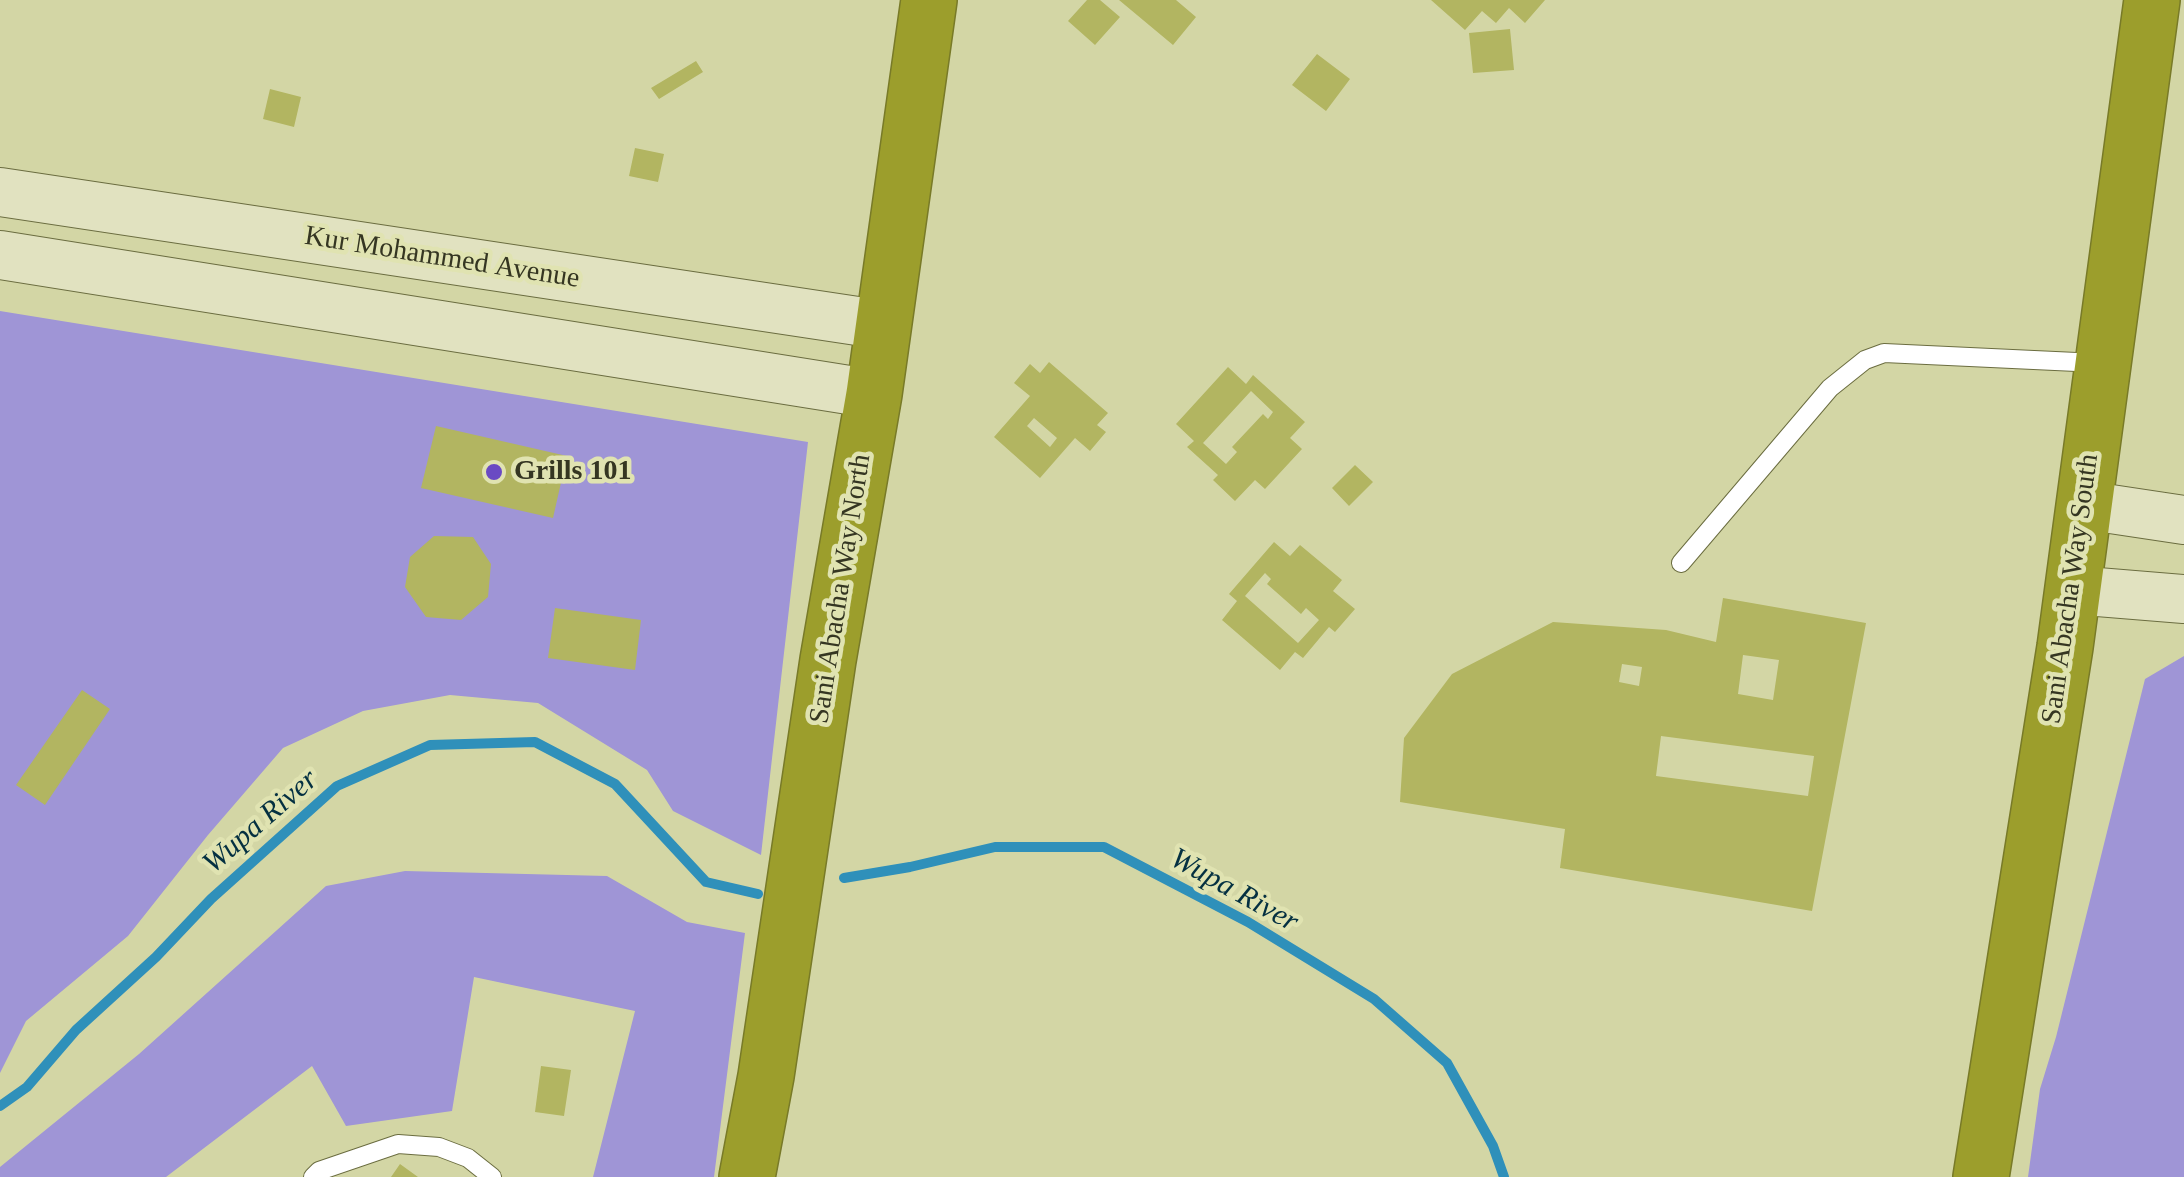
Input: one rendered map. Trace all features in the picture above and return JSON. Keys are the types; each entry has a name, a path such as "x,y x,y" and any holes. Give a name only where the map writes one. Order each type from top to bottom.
{"highway":[{"name":"Sani Abacha Way North","path":"747,1177 874,394 929,0"},
{"name":"Sani Abacha Way South","path":"1981,1177 2073,590 2152,0"}],"street":[{"name":"Kur Mohammed Avenue","path":"0,192 884,326"},
{"path":"0,255 874,394"},
{"path":"2084,505 2184,520"},
{"path":"2073,590 2184,599"}],"lane":[{"path":"1681,564 1830,388 1865,360 1884,353 2103,363"},
{"path":"313,1177 398,1144 439,1147 468,1158 492,1177"}],"shaded area":[{"path":"0,311 808,442 761,855 673,811 647,770 538,703 450,695 363,711 283,748 128,936 26,1021 0,1073"},
{"path":"2184,656 2184,1177 2028,1177 2040,1089 2145,679"},
{"path":"405,871 607,876 687,922 745,933 714,1177 593,1177 635,1011 474,977 452,1111 346,1126 312,1066 166,1177 0,1177 0,1167 139,1054 326,886"}],"building":[{"path":"1087,0 1100,0 1120,17 1095,45 1068,21"},
{"path":"1119,0 1176,0 1196,17 1173,45"},
{"path":"1431,0 1545,0 1525,23 1509,8 1496,23 1482,11 1465,30"},
{"path":"1510,29 1514,70 1473,73 1469,33"},
{"path":"1317,54 1350,79 1326,111 1292,85"},
{"path":"696,61 703,72 659,99 651,88"},
{"path":"270,89 301,97 294,127 263,119"},
{"path":"635,148 664,154 658,182 629,176"},
{"path":"1049,362 1108,413 1097,425 1106,432 1090,451 1075,438 1040,478 994,437 1030,396 1014,383 1030,364 1040,373","holes":["1034,418 1057,438 1050,447 1027,426"]},
{"path":"1228,367 1246,384 1253,375 1305,422 1290,438 1302,449 1265,489 1255,480 1235,501 1213,480 1218,475 1187,447 1194,441 1176,424","holes":["1251,391 1273,412 1268,419 1263,414 1232,447 1237,452 1226,464 1203,443"]},
{"name":"Grills 101","path":"436,426 567,456 553,518 421,488"},
{"path":"1355,465 1373,482 1349,506 1332,488"},
{"path":"434,536 473,537 491,564 488,597 461,620 426,617 405,587 410,557"},
{"path":"1274,542 1290,556 1300,545 1342,580 1333,591 1355,609 1335,632 1329,627 1303,658 1295,652 1280,670 1222,620 1237,601 1229,594","holes":["1265,573 1271,579 1267,584 1301,614 1306,608 1319,620 1298,643 1245,596"]},
{"path":"1723,598 1866,623 1812,911 1560,868 1565,829 1400,802 1404,738 1452,674 1553,622 1666,630 1716,642","holes":["1743,655 1779,660 1773,700 1738,694","1622,664 1642,667 1639,686 1619,682","1661,736 1814,756 1808,796 1656,776"]},
{"path":"555,608 641,620 635,670 548,658"},
{"path":"82,690 110,709 45,805 16,785"},
{"path":"541,1066 571,1070 564,1116 535,1112"},
{"path":"400,1164 418,1177 391,1177"}],"waterway":[{"name":"Wupa River","path":"0,1106 27,1087 76,1030 156,957 211,899 337,786 430,745 535,742 615,784 706,882 758,894"},
{"name":"Wupa River","path":"844,878 995,847 1104,847 1248,922 1374,999 1447,1063 1493,1146 1504,1177"}],"place":[{"name":"Grills 101","path":"494,472"}]}
